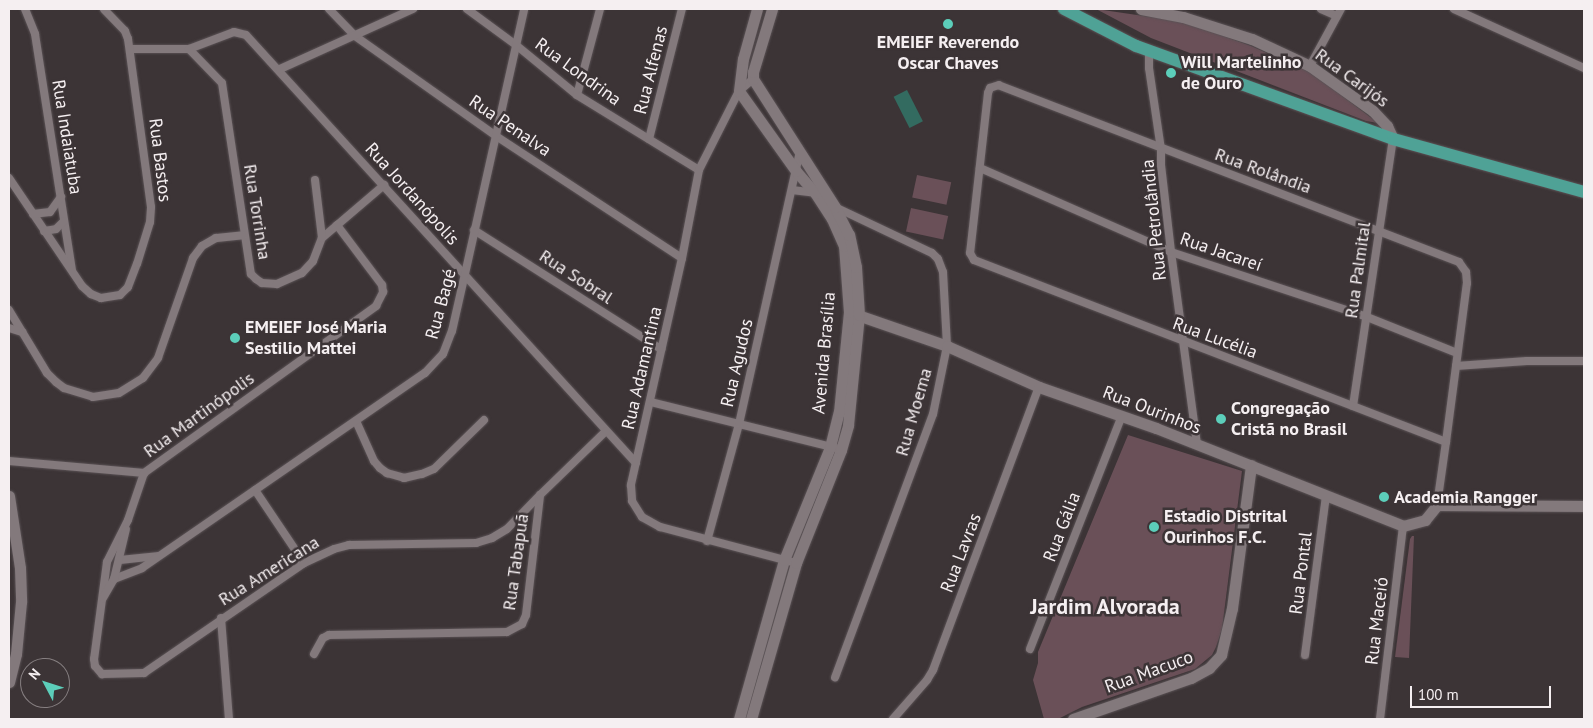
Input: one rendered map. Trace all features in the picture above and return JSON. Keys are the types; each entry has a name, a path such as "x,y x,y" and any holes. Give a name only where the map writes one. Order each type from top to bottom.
{"main road":[{"path":"739,91 742,60 757,9"},
{"path":"753,79 753,72 772,9"},
{"name":"Rua Carijós","path":"1064,9 1149,51 1393,139 1584,192"},
{"name":"Rua Carijós","path":"1141,9 1183,16 1252,39 1310,66 1374,111 1387,126 1393,139"},
{"name":"Avenida Brasília","path":"740,719 784,560 848,424 854,314 854,251 835,207 753,79"},
{"name":"Avenida Brasília","path":"739,91 796,171 815,193 832,219 844,246 854,314"},
{"name":"Rua Ourinhos","path":"854,314 948,346 1039,387 1251,465 1403,526"},
{"name":"Avenida Brasília","path":"751,719 796,563 836,448"},
{"name":"Rua Macuco","path":"1073,719 1191,678 1209,668 1222,655 1232,608 1251,465"},
{"path":"9,496 21,584 21,602 9,682"},
{"path":"1403,526 1425,520 1432,514 1437,505 1584,506"}],"street":[{"name":"Rua Indaiatuba","path":"25,9 35,34 72,272"},
{"name":"Rua Bastos","path":"9,178 72,272 91,294 101,298 120,295 128,287 150,222 151,207 130,49 124,31 104,9"},
{"name":"Rua Penalva","path":"329,9 355,36 496,136 682,258"},
{"path":"280,69 413,9"},
{"name":"Rua Londrina","path":"467,9 516,45 577,95 699,170"},
{"name":"Rua Bagé","path":"114,579 142,568 425,373 443,354 452,331 524,9"},
{"path":"577,95 600,9"},
{"name":"Rua Alfenas","path":"649,139 682,9"},
{"path":"1310,66 1339,12 1321,9"},
{"path":"1454,9 1584,68"},
{"name":"Rua Jordanópolis","path":"130,49 189,48 234,32 246,35 280,69 605,432 636,463"},
{"name":"Rua Torrinha","path":"189,48 222,83 251,274 262,284 269,285 288,280 302,273 313,261 322,238 384,185"},
{"name":"Rua Petrolândia","path":"1149,51 1149,68 1161,149 1161,165 1171,252 1197,445"},
{"name":"Rua Adamantina","path":"753,79 739,91 699,170 651,402 631,485 632,501 642,517 660,527 707,541 796,563"},
{"name":"Rua Rolândia","path":"974,260 970,253 988,93 993,86 999,85 1161,149 1379,229 1459,262 1463,267 1467,284 1437,505"},
{"name":"Rua Palmital","path":"1353,406 1393,139"},
{"name":"Rua Agudos","path":"707,541 739,424 800,152"},
{"name":"Rua Jacareí","path":"980,168 1171,252 1366,317 1457,353"},
{"path":"315,180 322,238"},
{"path":"792,190 815,193"},
{"path":"33,214 50,212 61,197"},
{"name":"Rua Moema","path":"835,207 932,253 938,259 943,272 948,346 933,414 835,678"},
{"path":"44,231 56,229 64,222"},
{"name":"Rua Martinópolis","path":"9,461 144,473 376,306 383,292 382,285 337,225"},
{"name":"Rua Sobral","path":"474,230 661,349"},
{"path":"9,310 47,373 64,388 93,397 119,393 143,378 158,358 193,258 202,246 216,238 244,235"},
{"name":"Rua Lucélia","path":"974,260 1184,343 1446,442"},
{"path":"9,328 22,332"},
{"path":"1456,366 1527,361 1584,361"},
{"name":"Rua Lavras","path":"893,719 928,680 933,670 1039,387"},
{"path":"651,402 836,448"},
{"name":"Rua Gália","path":"1030,649 1122,416"},
{"path":"356,421 374,461 380,468 395,476 404,478 422,474 434,468 484,420"},
{"name":"Rua Tabapuã","path":"314,654 323,638 329,635 506,632 514,630 522,624 526,615 540,495 605,432"},
{"path":"101,601 114,579 128,520 144,473"},
{"path":"255,490 304,563"},
{"name":"Rua Americana","path":"101,601 94,659 95,666 102,674 144,673 304,563 334,549 349,545 476,543 492,538 508,529 540,495"},
{"name":"Rua Pontal","path":"1305,655 1326,495"},
{"path":"101,601 107,562 128,520"},
{"name":"Rua Maceió","path":"1380,719 1403,526"},
{"name":"Rua Bagé","path":"120,560 141,560 159,556"},
{"path":"222,618 229,719"}],"shaded area":[{"path":"1096,9 1185,22 1251,46 1312,73 1378,123 1366,121 1151,38"},
{"path":"907,90 923,121 910,128 894,97"},
{"path":"917,175 951,182 946,205 912,197"},
{"path":"911,208 948,216 943,239 906,231"},
{"path":"1128,435 1242,471 1222,629 1212,655 1195,669 1082,707 1058,719 1044,719 1033,680 1038,663 1038,652"},
{"path":"1414,536 1409,658 1395,657 1410,539"}],"place":[{"name":"EMEIEF Reverendo Oscar Chaves","path":"948,24"},
{"name":"Will Martelinho de Ouro","path":"1171,73"},
{"name":"EMEIEF José Maria Sestilio Mattei","path":"235,338"},
{"name":"Congregação Cristã no Brasil","path":"1221,419"},
{"name":"Academia Rangger","path":"1384,497"},
{"name":"Estadio Distrital Ourinhos F.C.","path":"1154,527"}],"district":[{"name":"Jardim Alvorada","path":"1105,607"}]}
